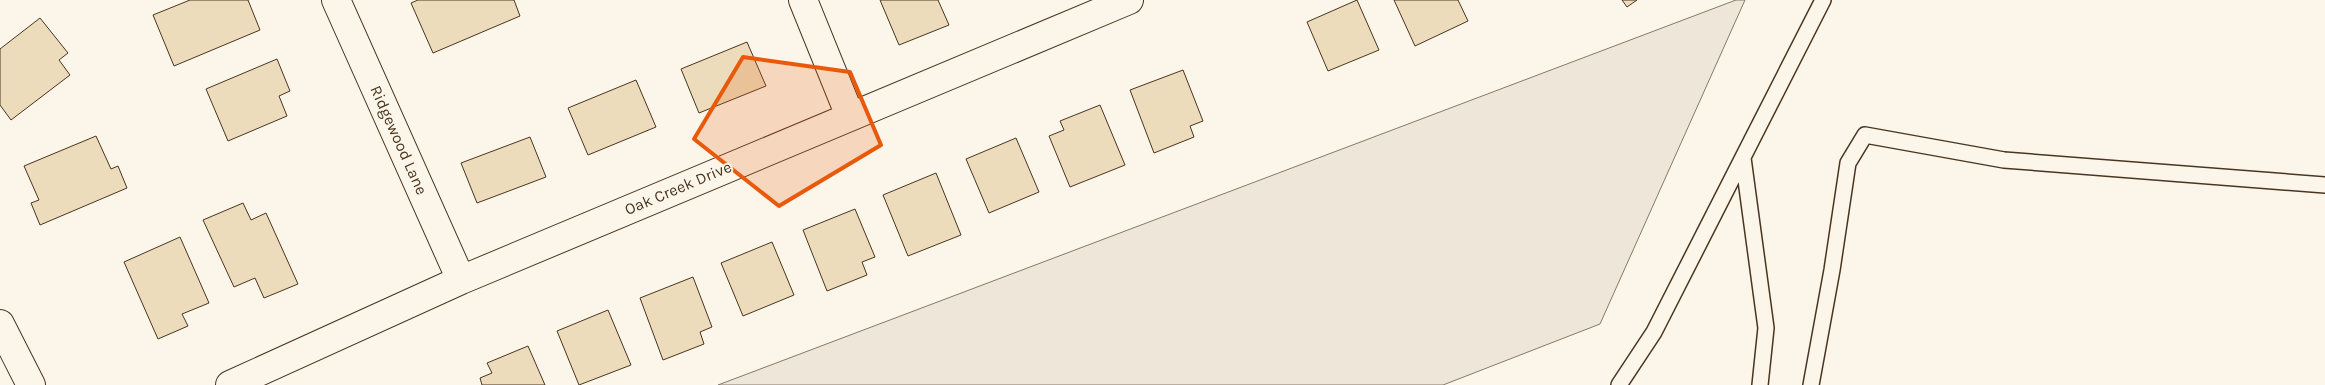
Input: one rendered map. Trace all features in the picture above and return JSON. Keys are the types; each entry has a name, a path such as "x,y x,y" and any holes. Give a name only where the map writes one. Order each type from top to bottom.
{"street":[{"name":"Ridgewood Lane","path":"336,0 461,280"},
{"path":"803,0 850,116"},
{"name":"Oak Creek Drive","path":"230,385 461,280 1129,0"},
{"path":"0,324 31,385"}],"lane":[{"path":"1619,385 1654,332 1823,0"},
{"path":"1811,385 1832,270 1848,162 1865,135 2004,160 2325,185"},
{"path":"1743,158 1766,328 1760,385"}],"highlighted area":[{"path":"743,57 850,72 881,145 779,206 694,139"}],"shaded area":[{"path":"1736,0 1745,0 1600,324 1443,385 718,385"}],"building":[{"path":"190,0 248,0 260,30 174,66 153,15"},
{"path":"418,0 514,0 520,16 433,53 411,3"},
{"path":"880,0 938,0 949,25 899,45"},
{"path":"1357,0 1379,50 1328,71 1307,22"},
{"path":"1394,0 1458,0 1468,21 1415,46"},
{"path":"1622,0 1637,0 1627,7"},
{"path":"40,18 68,53 59,60 70,75 11,120 0,105 0,49"},
{"path":"747,42 766,86 699,113 681,69"},
{"path":"277,59 290,91 279,96 287,116 228,141 206,89"},
{"path":"1183,70 1203,121 1190,126 1194,137 1154,153 1130,90"},
{"path":"636,80 656,127 588,155 568,108"},
{"path":"1100,105 1125,165 1070,187 1049,136 1064,130 1060,121"},
{"path":"96,136 111,169 118,166 127,188 40,225 31,203 39,200 24,166"},
{"path":"530,137 546,177 477,203 461,163"},
{"path":"1016,138 1039,192 989,213 966,159"},
{"path":"936,173 961,235 908,256 883,195"},
{"path":"243,203 251,220 266,213 298,284 264,298 255,278 234,287 203,220"},
{"path":"855,209 875,257 862,262 867,275 827,291 803,230"},
{"path":"180,237 209,303 182,314 188,326 158,339 124,262"},
{"path":"772,242 794,295 743,316 721,263"},
{"path":"693,277 712,327 700,332 704,344 663,360 640,298"},
{"path":"608,310 631,365 579,385 557,331"},
{"path":"528,346 545,385 482,385 480,378 492,373 487,363"}]}
